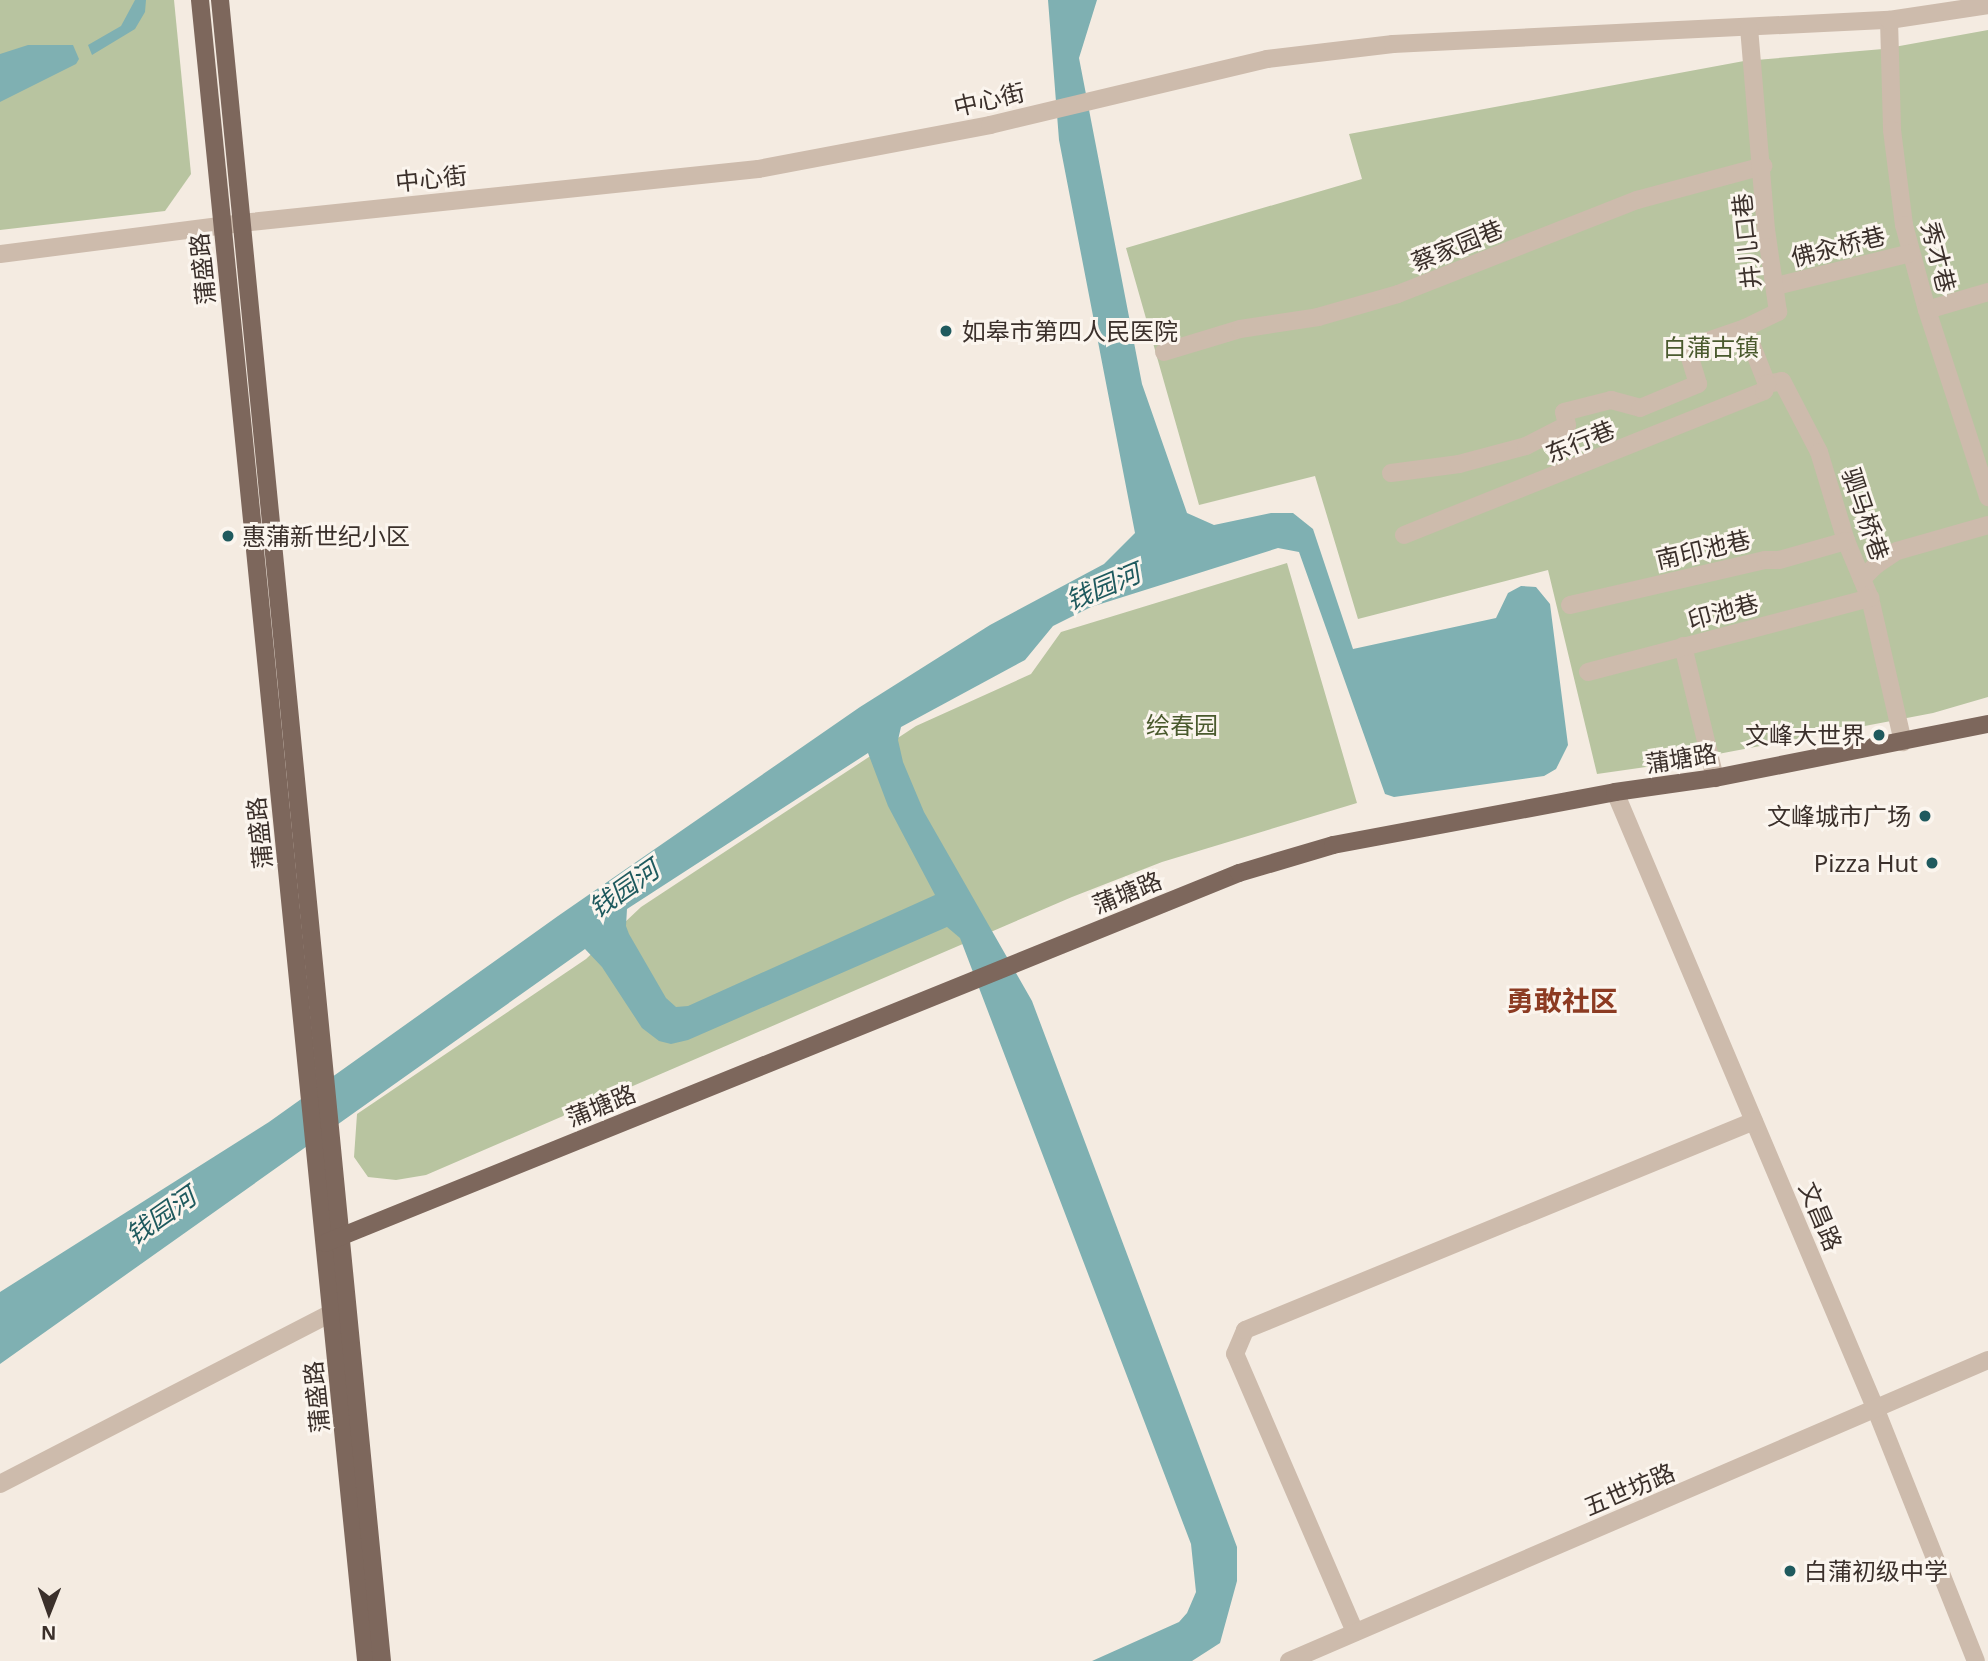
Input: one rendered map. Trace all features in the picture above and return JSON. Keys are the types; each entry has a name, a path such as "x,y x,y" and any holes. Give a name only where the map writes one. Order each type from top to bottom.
{"main road":[{"name":"蒲盛路","path":"200,0 319,1186 332,1240 382,1661"},
{"name":"蒲盛路","path":"220,0 334,1167 333,1312 366,1661"},
{"name":"蒲塘路","path":"332,1240 1239,873 1333,845 1615,792 1715,778 1988,724"}],"street":[{"name":"中心街","path":"0,254 241,223 758,169 874,149 1267,59 1393,44 1889,20 1988,5"},
{"name":"秀才巷","path":"1889,20 1892,130 1904,225 1927,310 1988,497"},
{"name":"井儿口巷","path":"1391,473 1459,464 1526,446 1567,425 1564,412 1611,400 1640,408 1698,384 1686,348 1745,328 1778,312 1766,230 1763,166 1749,28"},
{"name":"蔡家园巷","path":"1164,352 1240,329 1318,317 1398,294 1637,200 1763,166"},
{"name":"佛汆桥巷","path":"1776,286 1911,253"},
{"path":"1927,310 1988,292"},
{"path":"1745,328 1767,384"},
{"name":"驷马桥巷","path":"1767,384 1782,381 1819,452 1846,541 1870,598 1903,742"},
{"name":"东行巷","path":"1404,535 1752,397 1764,391 1767,384"},
{"path":"1862,579 1876,565 1898,551 1988,524"},
{"name":"南印池巷","path":"1570,605 1765,560 1779,560 1846,541"},
{"name":"印池巷","path":"1588,672 1870,598"},
{"path":"1683,646 1715,778"},
{"name":"文昌路","path":"1615,792 1876,1410 1976,1661"},
{"path":"1355,1632 1235,1354 1245,1330 1754,1121"},
{"path":"0,1484 333,1312"},
{"name":"五世坊路","path":"1289,1661 1988,1360"}],"green space":[{"path":"0,0 174,0 191,174 165,211 0,230"},
{"name":"白蒲古镇","path":"1988,30 1988,697 1933,713 1660,765 1597,774 1548,570 1358,619 1315,476 1199,505 1126,248 1362,179 1349,134 1744,61 1883,49"},
{"name":"绘春园","path":"1287,563 1357,803 1162,862 1072,897 426,1175 396,1180 368,1177 354,1157 357,1114 586,959 641,907 916,726 1031,674 1061,632"}],"water":[{"path":"135,0 146,0 145,12 135,29 92,55 88,45 121,26"},
{"name":"钱园河","path":"1048,0 1097,0 1079,58 1142,384 1187,513 1214,525 1271,513 1293,513 1313,529 1353,649 1496,618 1508,593 1521,586 1536,587 1550,604 1568,745 1556,769 1544,776 1394,797 1385,794 1299,552 1278,548 1091,607 1053,626 1025,660 901,727 898,740 903,762 924,812 1032,1001 1237,1547 1237,1581 1220,1643 1192,1661 1092,1661 1179,1622 1187,1613 1196,1592 1191,1544 960,938 947,927 688,1040 671,1044 659,1041 642,1028 602,967 585,949 0,1364 0,1292 269,1122 558,916 860,707 990,625 1104,564 1135,533 1059,140","holes":["868,753 888,806 935,895 688,1006 676,1007 666,998 629,934 626,926 627,909"]},
{"path":"28,45 73,45 79,59 76,64 0,102 0,54"}],"place":[{"name":"如皋市第四人民医院","path":"946,331"},
{"name":"惠蒲新世纪小区","path":"228,536"},
{"name":"文峰大世界","path":"1879,735"},
{"name":"文峰城市广场","path":"1925,816"},
{"name":"Pizza Hut","path":"1932,863"},
{"name":"白蒲初级中学","path":"1790,1571"}],"district":[{"name":"勇敢社区","path":"1562,1000"}]}
